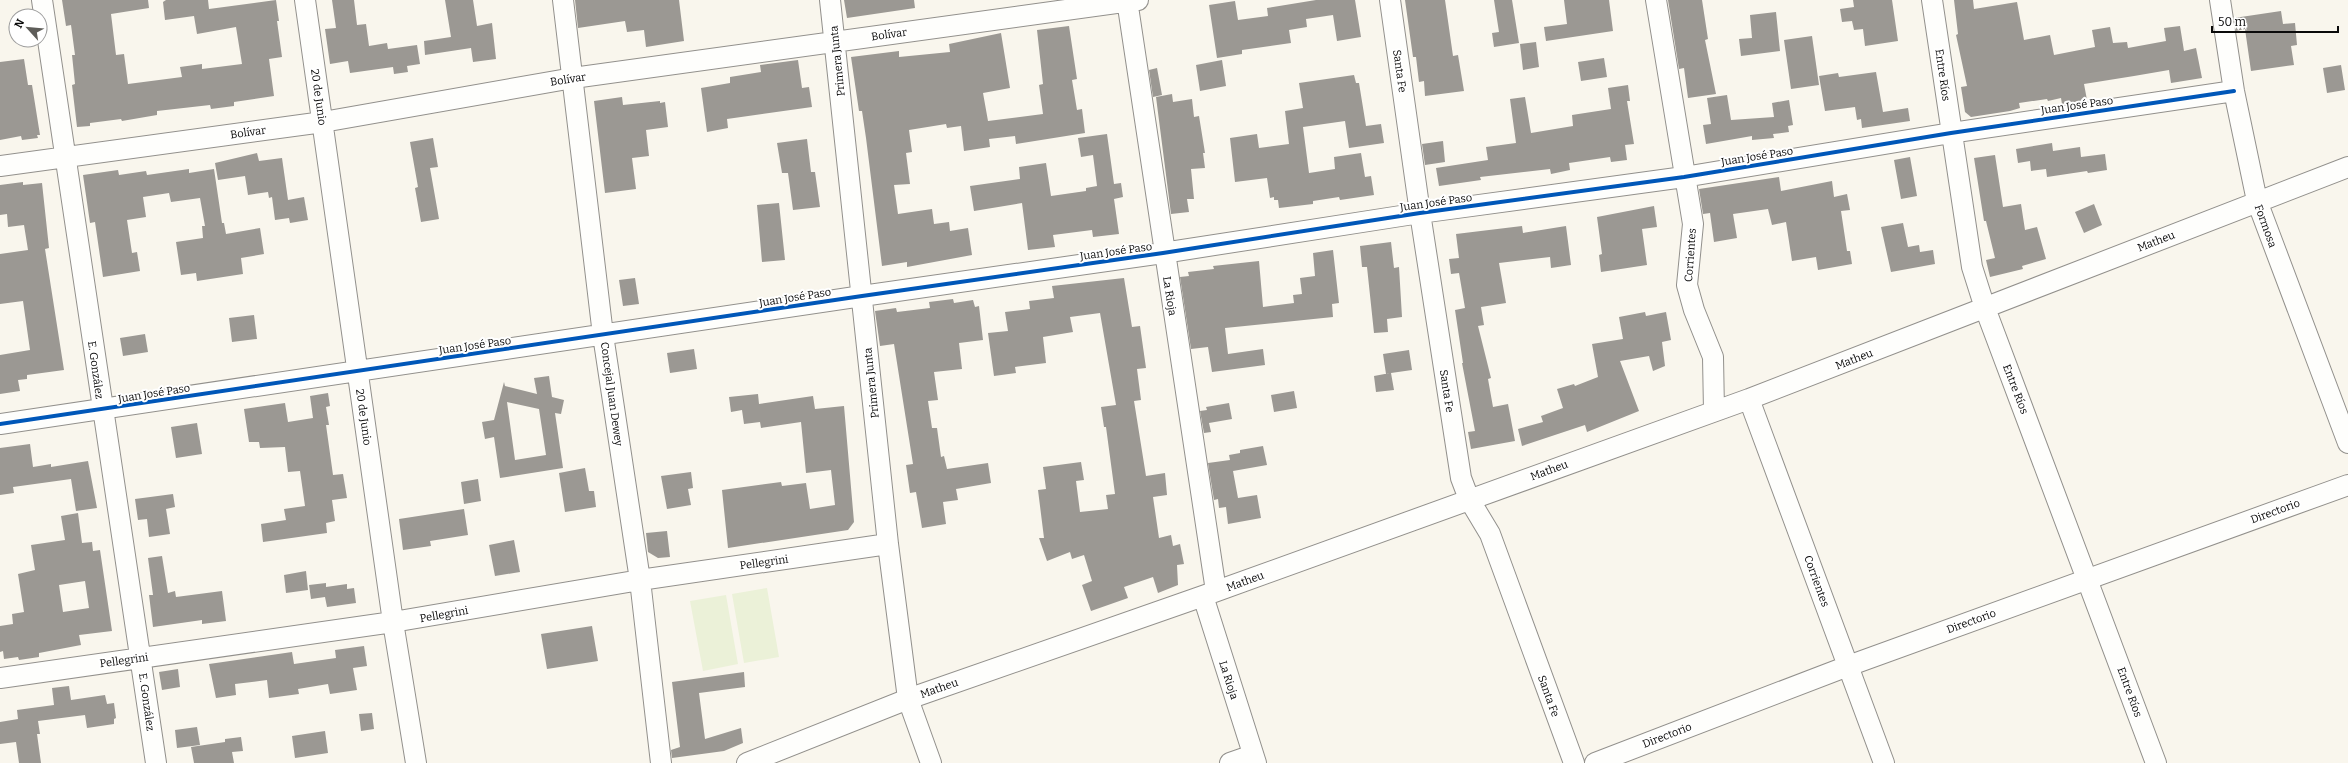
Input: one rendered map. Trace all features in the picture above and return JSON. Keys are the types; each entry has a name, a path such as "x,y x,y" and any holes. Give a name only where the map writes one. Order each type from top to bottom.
{"street":[{"name":"E. González","path":"42,0 102,410 156,763"},
{"name":"20 de Junio","path":"305,0 393,622 416,763"},
{"name":"Concejal Juan Dewey","path":"563,0 603,335 640,580 661,763"},
{"name":"Primera Junta","path":"830,0 888,544 908,699 931,763"},
{"name":"Santa Fe","path":"1390,0 1420,212 1461,478 1469,499 1490,534 1574,763"},
{"name":"Corrientes","path":"1656,0 1684,177 1693,224 1687,285 1694,310 1710,344 1714,357 1714,411"},
{"name":"Entre Ríos","path":"1932,0 1972,267 1985,308 2088,578 2156,763"},
{"name":"Formosa","path":"2220,0 2234,91 2257,201 2348,443"},
{"name":"Bolívar","path":"0,166 323,122 573,78 1130,1"},
{"name":"La Rioja","path":"1130,1 1209,594 1255,759"},
{"name":"Juan José Paso","path":"0,424 862,296 1163,253 1420,212 1684,177 1951,133 2234,91"},
{"name":"Matheu","path":"747,763 908,699 1209,594 1749,399 2348,167"},
{"name":"Corrientes","path":"1749,399 1884,763"},
{"name":"Directorio","path":"1595,763 1848,666 2348,485"},
{"name":"Pellegrini","path":"0,678 393,622 640,580 888,544"},
{"path":"1230,763 1255,759"}],"green space":[{"path":"767,588 779,657 744,663 732,594"},
{"path":"726,595 738,664 703,671 690,601"}],"building":[{"path":"62,0 148,0 149,8 111,14 116,55 124,54 128,84 182,77 180,67 202,64 202,69 242,64 236,27 197,34 194,16 165,20 163,2 166,0 208,0 209,9 276,0 279,21 277,21 282,57 269,59 274,96 234,102 234,106 211,109 210,105 157,111 157,115 122,121 121,119 90,123 90,126 77,127 72,85 75,84 72,55 75,55 71,25 66,26"},
{"path":"332,0 354,0 357,25 366,24 369,46 387,43 388,49 417,45 420,64 407,66 408,72 394,74 393,67 350,73 348,61 330,64 325,29 336,28"},
{"path":"445,0 473,0 477,26 492,23 496,59 473,62 471,48 425,55 424,41 451,37"},
{"path":"575,0 679,0 684,41 646,47 644,30 627,32 625,21 578,28"},
{"path":"844,0 914,0 915,8 847,18"},
{"path":"1316,0 1355,0 1361,37 1337,41 1333,15 1306,19 1307,27 1289,30 1291,43 1242,50 1242,54 1217,58 1209,5 1235,1 1238,20 1268,16 1267,8"},
{"path":"1405,0 1445,0 1453,56 1458,55 1464,91 1425,96 1424,81 1419,82 1416,57 1413,57"},
{"path":"1494,0 1512,0 1519,43 1494,47 1492,33 1499,32"},
{"path":"1564,0 1609,0 1613,31 1546,41 1544,27 1567,24"},
{"path":"1668,0 1702,0 1708,39 1705,40 1716,94 1688,98 1684,68 1679,69"},
{"path":"1853,0 1892,0 1898,41 1865,46 1863,29 1854,30 1852,21 1842,22 1840,9 1854,7"},
{"path":"1954,0 1973,0 1974,9 2017,2 2024,40 2050,35 2054,55 2095,47 2092,30 2110,27 2113,43 2127,42 2128,48 2166,41 2164,28 2180,26 2184,51 2196,48 2202,78 2171,83 2169,70 2084,84 2087,100 2062,104 2061,98 2048,101 2047,99 2019,103 2020,108 2010,111 1971,117 1965,112 1961,87 1967,86 1956,35 1958,34"},
{"path":"2281,11 2283,24 2295,23 2297,45 2291,46 2294,65 2251,71 2245,29 2236,31 2234,18"},
{"path":"1776,12 1780,51 1741,56 1739,39 1752,38 1750,15"},
{"path":"1069,26 1077,79 1072,80 1077,110 1082,109 1085,133 1016,144 1015,136 989,139 990,147 964,151 961,126 947,128 946,124 909,130 912,152 906,153 910,184 894,185 898,214 932,209 934,224 949,222 950,231 968,228 972,255 907,267 907,262 882,266 862,111 859,111 851,57 899,51 899,57 950,52 949,44 1001,33 1010,88 983,93 988,121 1043,114 1039,85 1043,84 1037,30"},
{"path":"1812,36 1819,85 1791,89 1784,40"},
{"path":"1536,42 1539,67 1523,70 1520,44"},
{"path":"1604,58 1607,77 1581,81 1578,62"},
{"path":"24,59 28,85 32,85 40,135 37,135 38,138 22,140 21,136 0,140 0,62"},
{"path":"798,60 802,88 809,87 812,107 727,119 728,128 707,132 701,88 730,83 730,77 761,72 760,65"},
{"path":"1222,60 1226,86 1200,91 1196,65"},
{"path":"2341,65 2345,90 2327,93 2323,68"},
{"path":"1157,68 1162,95 1153,97 1149,70"},
{"path":"1876,72 1883,112 1908,108 1910,121 1862,128 1861,119 1857,120 1855,107 1825,111 1819,76 1838,73 1839,77"},
{"path":"1354,75 1356,83 1359,83 1366,126 1381,124 1384,143 1349,148 1345,121 1303,127 1309,173 1335,169 1334,157 1361,153 1365,177 1371,176 1374,195 1340,200 1339,197 1313,201 1313,204 1279,208 1278,200 1274,200 1274,197 1270,198 1267,178 1235,182 1230,138 1257,134 1259,148 1289,144 1285,111 1303,108 1299,83"},
{"path":"1628,85 1630,101 1627,101 1634,144 1625,145 1627,160 1611,162 1610,157 1569,163 1570,170 1551,174 1550,169 1480,177 1481,180 1439,186 1436,168 1488,160 1486,147 1516,143 1510,99 1525,97 1531,133 1573,126 1572,115 1611,109 1608,88"},
{"path":"1172,94 1173,102 1192,99 1194,117 1199,116 1205,153 1203,153 1205,168 1191,169 1194,199 1187,199 1189,212 1171,214 1156,97"},
{"path":"1727,95 1731,120 1774,117 1772,103 1789,100 1793,125 1788,126 1789,132 1773,134 1774,138 1752,140 1752,136 1706,144 1703,125 1711,124 1707,98"},
{"path":"622,97 623,105 660,101 660,103 665,102 668,127 646,130 649,156 632,158 636,189 605,193 594,101"},
{"path":"1107,134 1114,184 1121,183 1123,197 1114,199 1119,234 1093,237 1092,230 1053,235 1055,247 1028,250 1022,203 974,211 970,186 1020,179 1019,167 1046,163 1051,196 1086,191 1086,188 1097,186 1093,155 1081,157 1078,138"},
{"path":"433,138 438,167 430,168 439,219 421,222 415,188 418,187 410,142"},
{"path":"807,139 811,172 815,172 820,207 793,210 788,173 782,173 777,143"},
{"path":"1443,141 1445,162 1425,165 1422,144"},
{"path":"2052,143 2053,151 2080,147 2081,157 2105,154 2107,170 2088,173 2087,171 2047,177 2046,169 2031,171 2030,161 2018,163 2016,149"},
{"path":"257,153 259,161 282,158 288,200 304,197 308,220 290,223 289,218 275,220 272,197 269,198 268,192 248,195 245,176 218,180 215,163"},
{"path":"1995,155 2003,207 2021,204 2025,230 2037,227 2046,259 2022,266 2023,269 1990,277 1986,260 1995,258 1986,221 1984,221 1974,158"},
{"path":"1910,157 1917,196 1901,199 1894,160"},
{"path":"189,169 189,173 214,169 222,223 224,223 226,234 260,228 264,254 241,258 243,274 197,281 196,273 181,275 176,242 203,238 202,226 205,226 200,198 171,202 169,193 143,197 146,217 127,220 132,253 137,252 140,271 103,277 95,222 90,223 83,175 118,170 119,175 146,171 147,175"},
{"path":"1779,177 1781,191 1832,181 1834,197 1847,194 1850,210 1841,211 1847,251 1850,251 1852,264 1818,270 1816,257 1792,261 1786,222 1772,225 1768,209 1733,214 1737,238 1714,242 1710,213 1703,214 1699,189"},
{"path":"23,182 23,185 42,183 49,248 45,249 64,370 27,375 27,379 18,380 20,391 0,394 0,355 30,350 23,301 0,304 0,254 28,250 24,225 8,227 7,214 0,215 0,185"},
{"path":"779,203 785,260 762,262 757,205"},
{"path":"2094,204 2102,225 2084,233 2075,212"},
{"path":"1654,206 1657,227 1642,229 1647,265 1601,272 1599,255 1602,254 1597,217"},
{"path":"1903,223 1908,247 1919,245 1920,252 1933,250 1935,264 1891,272 1881,227"},
{"path":"1522,226 1523,233 1566,226 1571,265 1551,268 1550,257 1499,263 1506,303 1481,307 1484,325 1478,326 1491,378 1488,379 1493,407 1508,404 1515,441 1471,449 1468,432 1475,431 1462,363 1455,310 1465,308 1459,273 1451,274 1449,259 1459,258 1456,234"},
{"path":"1391,242 1394,268 1399,267 1402,317 1387,319 1388,332 1374,333 1367,267 1362,267 1360,246"},
{"path":"1333,250 1339,303 1332,304 1333,317 1225,328 1228,354 1263,349 1265,365 1212,372 1208,347 1191,349 1180,277 1189,276 1188,272 1214,269 1213,266 1259,261 1263,307 1294,303 1293,295 1302,294 1300,278 1315,276 1313,253"},
{"path":"635,278 639,304 623,306 619,280"},
{"path":"1124,278 1132,327 1140,326 1146,368 1137,369 1141,400 1134,401 1146,476 1165,473 1167,495 1153,497 1159,538 1171,535 1173,546 1180,544 1184,564 1177,565 1178,585 1158,593 1153,577 1124,587 1128,598 1091,611 1082,585 1092,581 1084,555 1072,559 1070,552 1047,561 1039,538 1044,538 1038,490 1046,489 1043,467 1081,462 1084,480 1076,481 1080,512 1108,509 1106,495 1115,494 1106,427 1104,427 1101,407 1116,405 1100,313 1070,317 1073,332 1043,337 1046,363 1015,367 1016,373 994,376 988,333 1008,331 1005,312 1030,309 1029,301 1054,298 1052,286"},
{"path":"953,299 954,303 973,300 975,307 979,306 983,340 959,343 962,369 934,372 938,400 928,401 932,428 937,428 941,457 944,456 947,469 988,463 991,483 956,489 958,500 943,502 946,524 922,528 916,492 910,493 906,465 913,464 894,344 880,346 875,311 896,308 897,312 930,308 929,302"},
{"path":"1645,312 1646,316 1666,312 1671,340 1662,342 1665,366 1653,371 1649,356 1620,361 1639,411 1587,432 1585,425 1522,446 1518,429 1543,422 1541,416 1563,408 1557,389 1574,384 1575,386 1598,377 1592,344 1623,339 1619,317"},
{"path":"254,315 257,339 232,342 229,318"},
{"path":"145,334 148,352 123,356 120,338"},
{"path":"694,349 697,369 670,373 667,353"},
{"path":"1409,350 1412,370 1391,373 1394,390 1376,392 1374,376 1386,374 1383,354"},
{"path":"549,376 552,397 564,400 561,414 555,413 563,468 500,478 494,437 485,439 482,422 494,420 504,382 505,386 537,394 534,378","holes":["507,402 539,409 546,455 515,460"]},
{"path":"1294,391 1297,408 1274,412 1271,395"},
{"path":"328,393 330,406 326,407 329,425 326,425 333,475 343,474 347,498 332,500 335,521 326,523 327,533 263,542 261,524 286,520 284,509 305,506 300,471 288,472 285,447 260,448 259,442 249,442 244,409 285,403 288,422 313,418 310,396"},
{"path":"758,394 759,404 813,396 815,409 844,406 854,522 848,530 728,548 722,490 781,482 782,486 806,483 810,509 835,505 831,470 806,473 801,422 761,428 760,422 744,424 742,410 731,412 729,397"},
{"path":"1229,403 1232,419 1209,423 1211,432 1204,433 1200,411 1207,410 1206,407"},
{"path":"197,423 202,454 176,458 171,427"},
{"path":"30,444 33,467 51,464 51,467 88,461 97,508 76,511 71,479 13,487 14,493 0,495 0,448"},
{"path":"1263,446 1267,465 1233,471 1238,498 1257,495 1261,518 1228,524 1226,507 1219,508 1218,499 1214,500 1208,463 1230,460 1229,455 1240,453 1240,450"},
{"path":"585,468 589,491 594,491 596,507 565,512 559,473"},
{"path":"691,472 693,488 688,489 691,505 667,509 661,476"},
{"path":"478,479 481,501 464,504 461,482"},
{"path":"173,494 175,507 166,509 170,534 149,537 147,519 138,520 135,499"},
{"path":"464,509 468,535 430,541 431,546 403,550 399,519"},
{"path":"78,513 82,543 92,542 93,551 100,550 112,631 79,635 81,645 39,653 39,657 19,660 18,657 4,659 3,651 0,652 0,626 13,624 12,614 24,612 18,574 35,570 31,545 65,540 61,516","holes":["85,581 89,608 63,612 59,585"]},
{"path":"667,531 670,557 658,558 648,552 646,533"},
{"path":"514,540 520,572 495,576 489,545"},
{"path":"162,556 168,593 175,591 176,597 222,591 226,621 202,624 202,620 153,627 149,595 153,595 148,558"},
{"path":"306,571 308,590 286,593 284,575"},
{"path":"326,583 326,587 347,584 347,589 354,588 356,603 327,607 325,597 311,599 309,585"},
{"path":"592,626 598,661 547,669 541,634"},
{"path":"364,646 367,666 353,668 357,690 330,694 328,684 298,689 299,694 269,698 267,680 235,684 236,695 216,698 209,664 292,652 294,664 336,658 335,650"},
{"path":"178,669 180,687 162,690 159,672"},
{"path":"744,672 745,687 699,693 705,739 741,728 743,743 724,751 672,758 671,750 680,747 672,682"},
{"path":"69,686 71,700 105,695 107,704 114,703 116,718 114,719 114,724 87,728 85,715 38,721 40,734 37,734 41,763 19,763 16,742 0,744 0,722 18,719 17,710 54,705 52,688"},
{"path":"372,713 374,729 361,731 359,714"},
{"path":"197,727 200,745 177,748 175,730"},
{"path":"325,731 328,753 295,758 292,736"},
{"path":"241,737 243,751 232,752 234,763 194,763 191,747 225,742 225,739"}],"cycle path":[{"path":"0,424 862,296 1163,253 1420,213 1684,177 1951,133 2234,91"}]}
